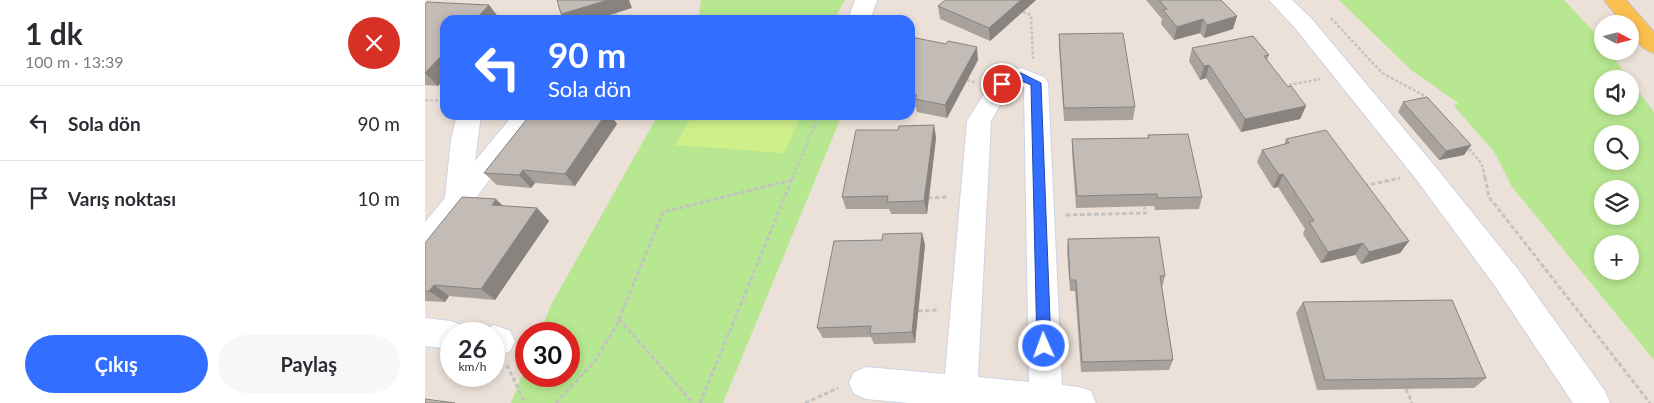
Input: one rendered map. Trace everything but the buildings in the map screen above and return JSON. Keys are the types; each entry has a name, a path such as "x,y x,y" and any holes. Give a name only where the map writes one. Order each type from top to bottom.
{"main road":[{"path":"1607,0 1618,15"},
{"path":"1615,0 1654,46"},
{"path":"1639,45 1654,66"}],"street":[{"path":"861,15 866,0"},
{"path":"1279,0 1303,23 1425,172 1506,277 1593,403"},
{"path":"960,392 979,121 1002,84 1012,77 1021,76 1036,83 1046,400"},
{"path":"458,201 464,140 468,120"},
{"path":"425,243 523,120"},
{"path":"425,332 440,334"},
{"path":"866,383 1079,403"}],"path":[{"path":"1021,76 1033,59 1031,14 1023,12"},
{"path":"1326,13 1383,73 1425,96 1432,104"},
{"path":"1283,87 1345,74"},
{"path":"425,100 440,101"},
{"path":"700,403 817,120"},
{"path":"1463,141 1482,164 1489,197 1650,403"},
{"path":"1362,186 1425,172"},
{"path":"556,403 595,361 619,319 663,212 792,180"},
{"path":"1040,215 1146,213 1144,206"},
{"path":"619,319 693,403"},
{"path":"505,360 525,403"},
{"path":"805,403 836,389 866,383"},
{"path":"1406,389 1412,403"}],"green space":[{"path":"701,0 845,0 837,15 699,15"},
{"path":"1339,0 1564,0 1594,32 1594,60 1615,60 1623,70 1594,70 1594,115 1639,115 1639,92 1654,112 1654,360 1512,187 1495,153 1454,106 1458,103 1411,70"},
{"path":"655,120 840,120 723,403 511,403 517,387 580,387 580,322 544,322 552,303"},
{"path":"690,120 799,120 784,153 675,145"}],"route":[{"path":"1002,84 1012,77 1021,76 1036,83 1044,346"}]}
